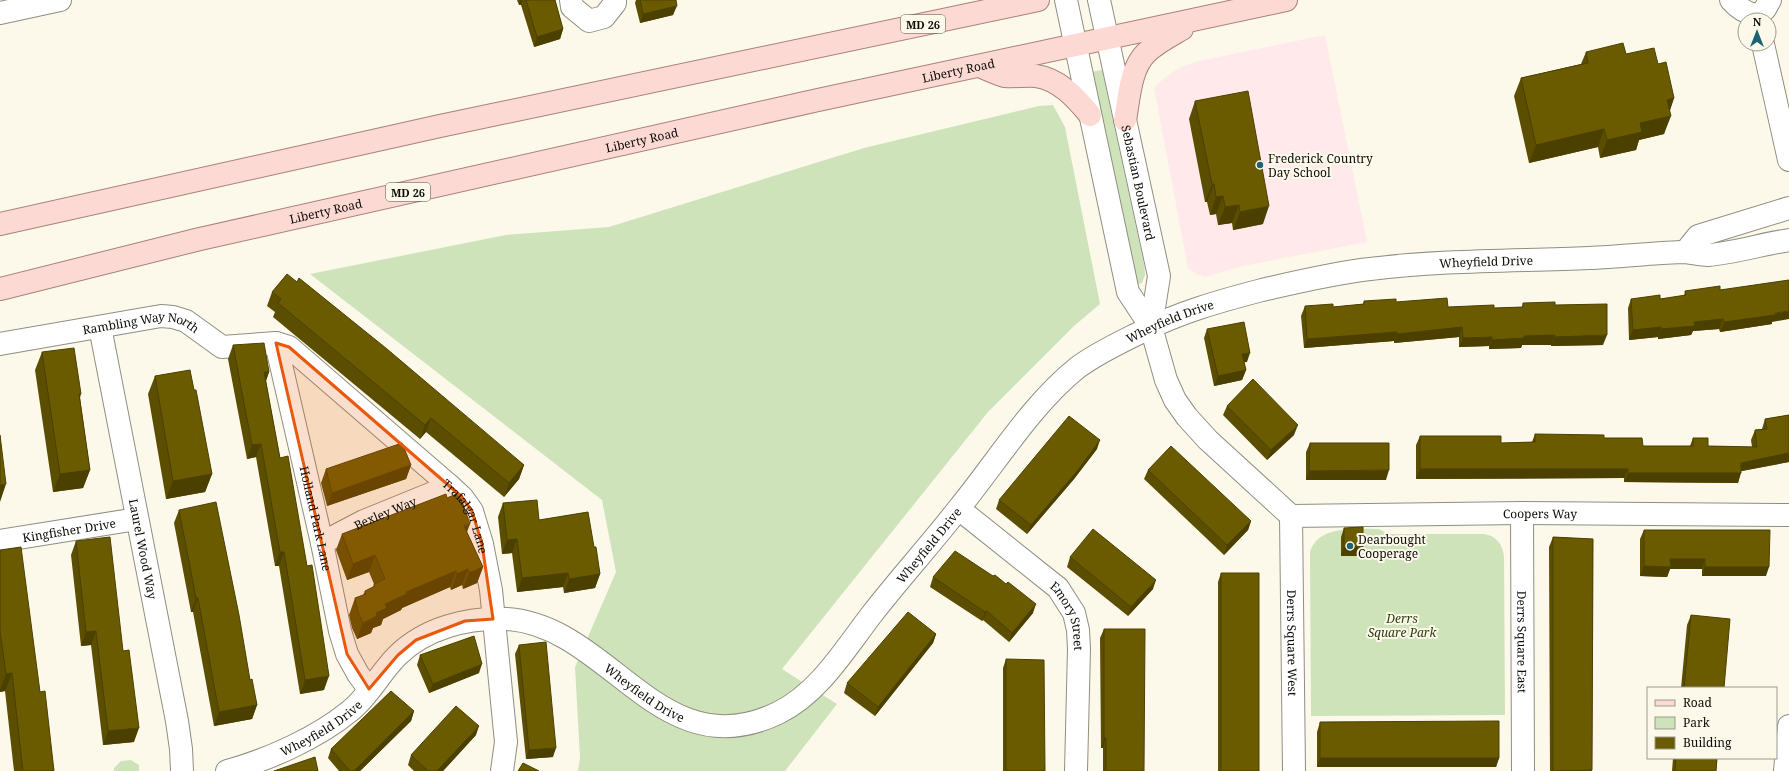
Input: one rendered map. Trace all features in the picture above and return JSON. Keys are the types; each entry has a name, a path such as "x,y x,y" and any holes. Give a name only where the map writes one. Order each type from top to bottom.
{"main road":[{"name":"MD 26","path":"0,224 448,125 1038,0"},
{"name":"Liberty Road","path":"0,289 200,239 818,100 1286,0"},
{"path":"1125,120 1132,84 1138,64 1145,53 1161,41 1199,19"},
{"path":"979,66 1006,76 1038,76 1052,81 1078,101 1090,115"}],"street":[{"path":"0,13 60,0"},
{"path":"571,0 572,7 589,21 604,18 615,3 615,0"},
{"name":"Sebastian Boulevard","path":"1066,0 1128,292 1151,327 1166,380 1175,400 1208,440 1291,516"},
{"name":"Sebastian Boulevard","path":"1099,0 1159,276 1151,327"},
{"path":"1731,0 1746,12"},
{"path":"1765,52 1789,160"},
{"path":"1686,252 1698,236 1789,208"},
{"name":"Wheyfield Drive","path":"227,771 276,755 333,724 352,709 365,696 398,655 416,640 441,628 465,621 512,620 556,633 584,650 670,713 695,722 728,727 747,725 777,713 797,702 820,681 889,593 959,510 1031,415 1076,369 1105,350 1185,312 1219,301 1275,287 1370,269 1462,262 1615,258 1686,252 1704,255 1789,240"},
{"name":"Rambling Way North","path":"0,344 161,316 173,317 186,321 222,347 276,343"},
{"name":"Laurel Wood Way","path":"100,327 177,721 182,771"},
{"name":"Trafalgar Lane","path":"276,343 289,347 450,486 462,497 472,511 482,544 491,590 506,742 502,771"},
{"name":"Holland Park Lane","path":"276,343 322,542 340,631 347,654 358,674 370,689"},
{"name":"Bexley Way","path":"322,542 364,521 450,486"},
{"name":"Emory Street","path":"959,510 1058,588 1074,613 1078,630 1079,649 1076,771"},
{"name":"Coopers Way","path":"1291,516 1522,513 1789,515"},
{"name":"Derrs Square East","path":"1522,513 1523,771"},
{"name":"Derrs Square West","path":"1291,516 1294,771"},
{"name":"Kingfisher Drive","path":"0,541 137,519"},
{"path":"1785,771 1789,726"}],"highlighted area":[{"path":"276,343 289,347 462,497 472,511 482,544 493,619 465,621 416,640 398,655 369,689 347,654"}],"shaded area":[{"name":"Frederick Country Day School","path":"1325,35 1367,242 1238,267 1205,277 1196,274 1188,268 1154,88 1174,71 1194,62"}],"green space":[{"path":"1102,70 1144,264 1145,275 1142,283 1139,284 1135,280 1091,72"},
{"path":"1053,105 1065,127 1100,304 1074,326 988,412 782,669 837,704 785,771 578,771 580,758 575,667 616,572 602,500 310,274 506,235 609,227 864,148 1039,106"},
{"name":"Derrs Square Park","path":"1349,529 1379,529 1389,534 1484,534 1498,541 1502,548 1504,557 1505,715 1311,716 1310,552 1314,543 1329,533"},
{"path":"131,760 139,765 139,771 114,771 114,768 121,761"}],"building":[{"path":"526,0 555,0 563,29 537,37"},
{"path":"640,0 676,0 677,6 643,14"},
{"path":"1623,43 1626,54 1654,48 1658,64 1666,62 1674,98 1667,100 1671,116 1640,123 1642,132 1607,140 1604,129 1536,145 1521,78 1588,63 1586,52"},
{"path":"1248,91 1269,206 1240,212 1239,205 1225,207 1223,196 1216,197 1195,101"},
{"path":"287,274 297,282 299,278 387,349 524,465 509,483 431,418 425,425 278,303 281,299 272,292"},
{"path":"1789,280 1789,311 1775,313 1775,315 1724,322 1723,319 1694,322 1695,326 1633,330 1631,299 1660,295 1660,299 1686,295 1685,291 1720,286 1720,290"},
{"path":"1447,298 1448,307 1494,305 1494,308 1523,307 1523,303 1555,302 1555,305 1607,304 1607,335 1555,337 1555,335 1524,336 1524,338 1492,340 1492,337 1463,338 1462,327 1397,334 1397,332 1307,339 1305,306 1333,304 1333,307 1364,304 1364,301 1396,299 1396,302"},
{"path":"1244,322 1250,353 1242,354 1246,370 1218,376 1207,329"},
{"path":"264,343 269,372 264,372 280,458 288,456 307,566 312,565 329,676 305,680 284,552 280,552 261,444 252,445 233,345"},
{"path":"74,348 90,470 60,474 42,352"},
{"path":"190,370 194,390 196,390 212,474 173,481 155,376"},
{"path":"1253,379 1298,425 1271,450 1227,406"},
{"path":"1789,415 1789,453 1741,463 1741,473 1628,473 1628,469 1420,469 1420,436 1501,436 1501,443 1535,442 1535,434 1604,435 1604,438 1642,438 1643,446 1693,446 1693,438 1708,438 1708,446 1757,447 1755,430 1767,429 1765,419"},
{"path":"1069,416 1100,440 1078,470 1031,525 999,500"},
{"path":"0,435 6,484 0,485"},
{"path":"402,443 411,465 332,493 326,469"},
{"path":"1310,443 1389,443 1389,470 1309,471"},
{"path":"1171,446 1251,521 1227,545 1148,470"},
{"path":"459,493 470,524 464,526 483,567 469,573 468,569 457,574 456,571 406,592 407,594 385,604 387,608 376,613 377,616 363,623 358,612 355,598 366,594 365,591 375,586 374,584 385,579 375,555 353,564 342,534 446,494 447,498"},
{"path":"537,500 539,520 588,512 594,547 596,547 600,574 569,579 568,573 522,578 517,539 507,540 503,503"},
{"path":"216,502 239,615 250,680 252,679 257,705 219,712 198,598 196,598 179,510"},
{"path":"1363,527 1363,547 1344,547 1344,528"},
{"path":"1093,529 1156,580 1131,607 1070,557"},
{"path":"1644,530 1770,530 1769,567 1705,567 1705,559 1670,559 1671,567 1644,566"},
{"path":"110,537 123,651 129,650 139,728 108,731 96,631 86,632 76,541"},
{"path":"1553,537 1593,539 1592,770 1553,771"},
{"path":"21,547 40,692 45,691 54,771 23,771 12,673 6,674 0,631 0,550"},
{"path":"955,551 993,576 995,575 1006,584 1008,582 1036,604 1012,633 987,611 985,612 933,577"},
{"path":"1221,573 1259,573 1259,771 1221,771"},
{"path":"908,612 936,634 878,707 847,683"},
{"path":"1691,615 1730,619 1724,687 1684,687"},
{"path":"1104,629 1145,629 1144,771 1106,771 1106,738 1104,738"},
{"path":"474,636 482,664 433,684 420,655"},
{"path":"546,642 556,748 529,750 519,645"},
{"path":"1006,659 1044,660 1045,771 1006,771"},
{"path":"391,691 414,711 354,771 350,771 331,749"},
{"path":"456,706 479,726 437,771 428,771 411,755"},
{"path":"1499,721 1499,758 1320,758 1320,722"},
{"path":"315,757 318,771 274,771"},
{"path":"1676,759 1717,759 1716,771 1675,771"},
{"path":"523,763 539,771 518,771"}],"place":[{"name":"Frederick Country Day School","path":"1260,165"},
{"name":"Dearbought Cooperage","path":"1350,546"}]}
